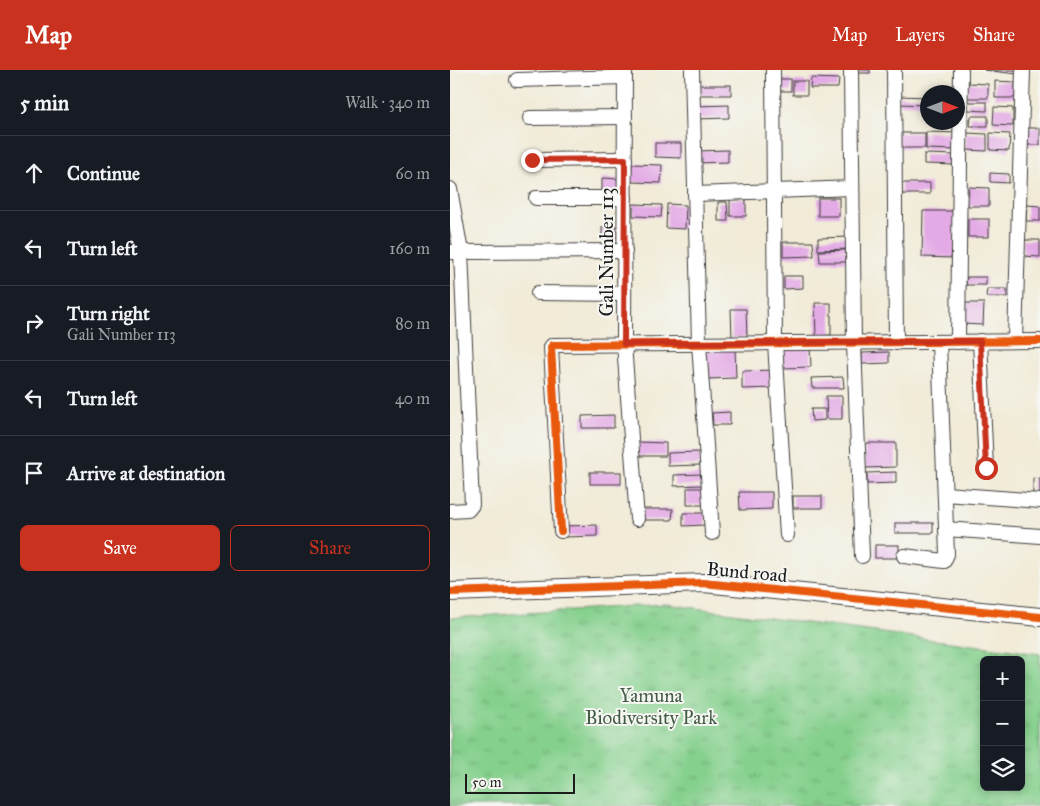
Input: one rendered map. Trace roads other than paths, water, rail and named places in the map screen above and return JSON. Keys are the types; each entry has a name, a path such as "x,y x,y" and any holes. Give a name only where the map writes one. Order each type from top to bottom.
{"street":[{"path":"692,70 699,344 712,533"},
{"path":"773,70 775,343 787,535"},
{"path":"851,70 854,343 862,556"},
{"path":"894,70 896,343"},
{"path":"958,342 961,70"},
{"path":"1015,341 1024,70"},
{"path":"517,80 625,73"},
{"name":"Gali Number 113","path":"625,73 626,251 624,344 637,519"},
{"path":"530,118 625,117"},
{"path":"532,160 625,159"},
{"path":"695,194 852,188"},
{"path":"450,190 472,505 468,510 450,511"},
{"path":"536,198 625,198"},
{"path":"455,252 626,251"},
{"path":"538,293 624,294"},
{"path":"980,341 986,468"},
{"path":"561,531 551,347 556,345 1040,341"},
{"path":"904,556 944,561 947,554 939,342"},
{"path":"945,494 1040,501"},
{"path":"946,528 1040,536"},
{"name":"Bund road","path":"450,592 704,583 1040,617"}],"park label":[{"name":"Yamuna Biodiversity Park","path":"651,706"}]}
